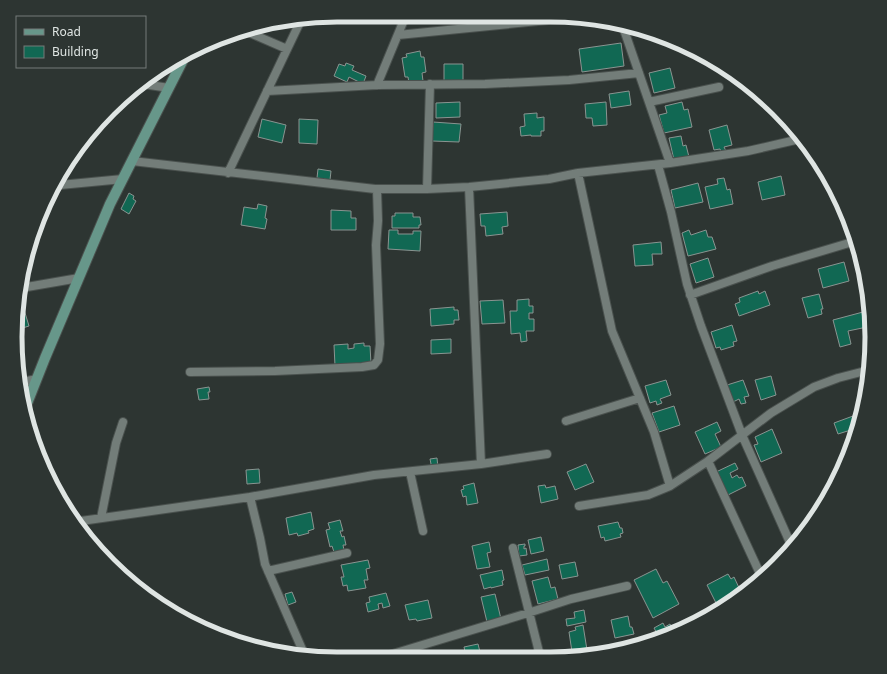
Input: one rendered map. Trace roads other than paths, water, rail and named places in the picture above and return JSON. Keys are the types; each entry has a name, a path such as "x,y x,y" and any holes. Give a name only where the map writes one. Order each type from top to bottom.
{"street":[{"path":"377,85 403,22"},
{"path":"398,35 529,22"},
{"path":"228,173 299,25"},
{"path":"625,31 670,163"},
{"path":"252,34 287,50"},
{"path":"28,400 110,204 182,63"},
{"path":"267,91 377,85 485,84 569,80 639,73"},
{"path":"427,189 430,84"},
{"path":"148,85 169,88"},
{"path":"649,102 719,87"},
{"path":"132,162 377,190 427,189 469,187 670,163 748,151 796,140"},
{"path":"658,164 671,212 690,295 742,435 790,542"},
{"path":"578,173 612,331 654,432 670,486"},
{"path":"61,185 123,179"},
{"path":"469,187 481,464"},
{"path":"190,372 275,371 362,367 374,365 378,360 380,344 376,246 378,222 377,190"},
{"path":"690,295 772,266 849,243"},
{"path":"26,287 79,278"},
{"path":"579,506 648,495 670,486 708,461 771,413 814,387 838,378 863,372"},
{"path":"25,381 37,379"},
{"path":"566,421 640,398"},
{"path":"101,518 116,443 122,422"},
{"path":"81,521 250,497 374,475 481,464 547,454"},
{"path":"708,461 760,573"},
{"path":"410,472 423,531"},
{"path":"250,497 265,564 302,650"},
{"path":"512,548 539,652"},
{"path":"268,571 347,552"},
{"path":"399,652 528,613 571,598 627,586"}]}
